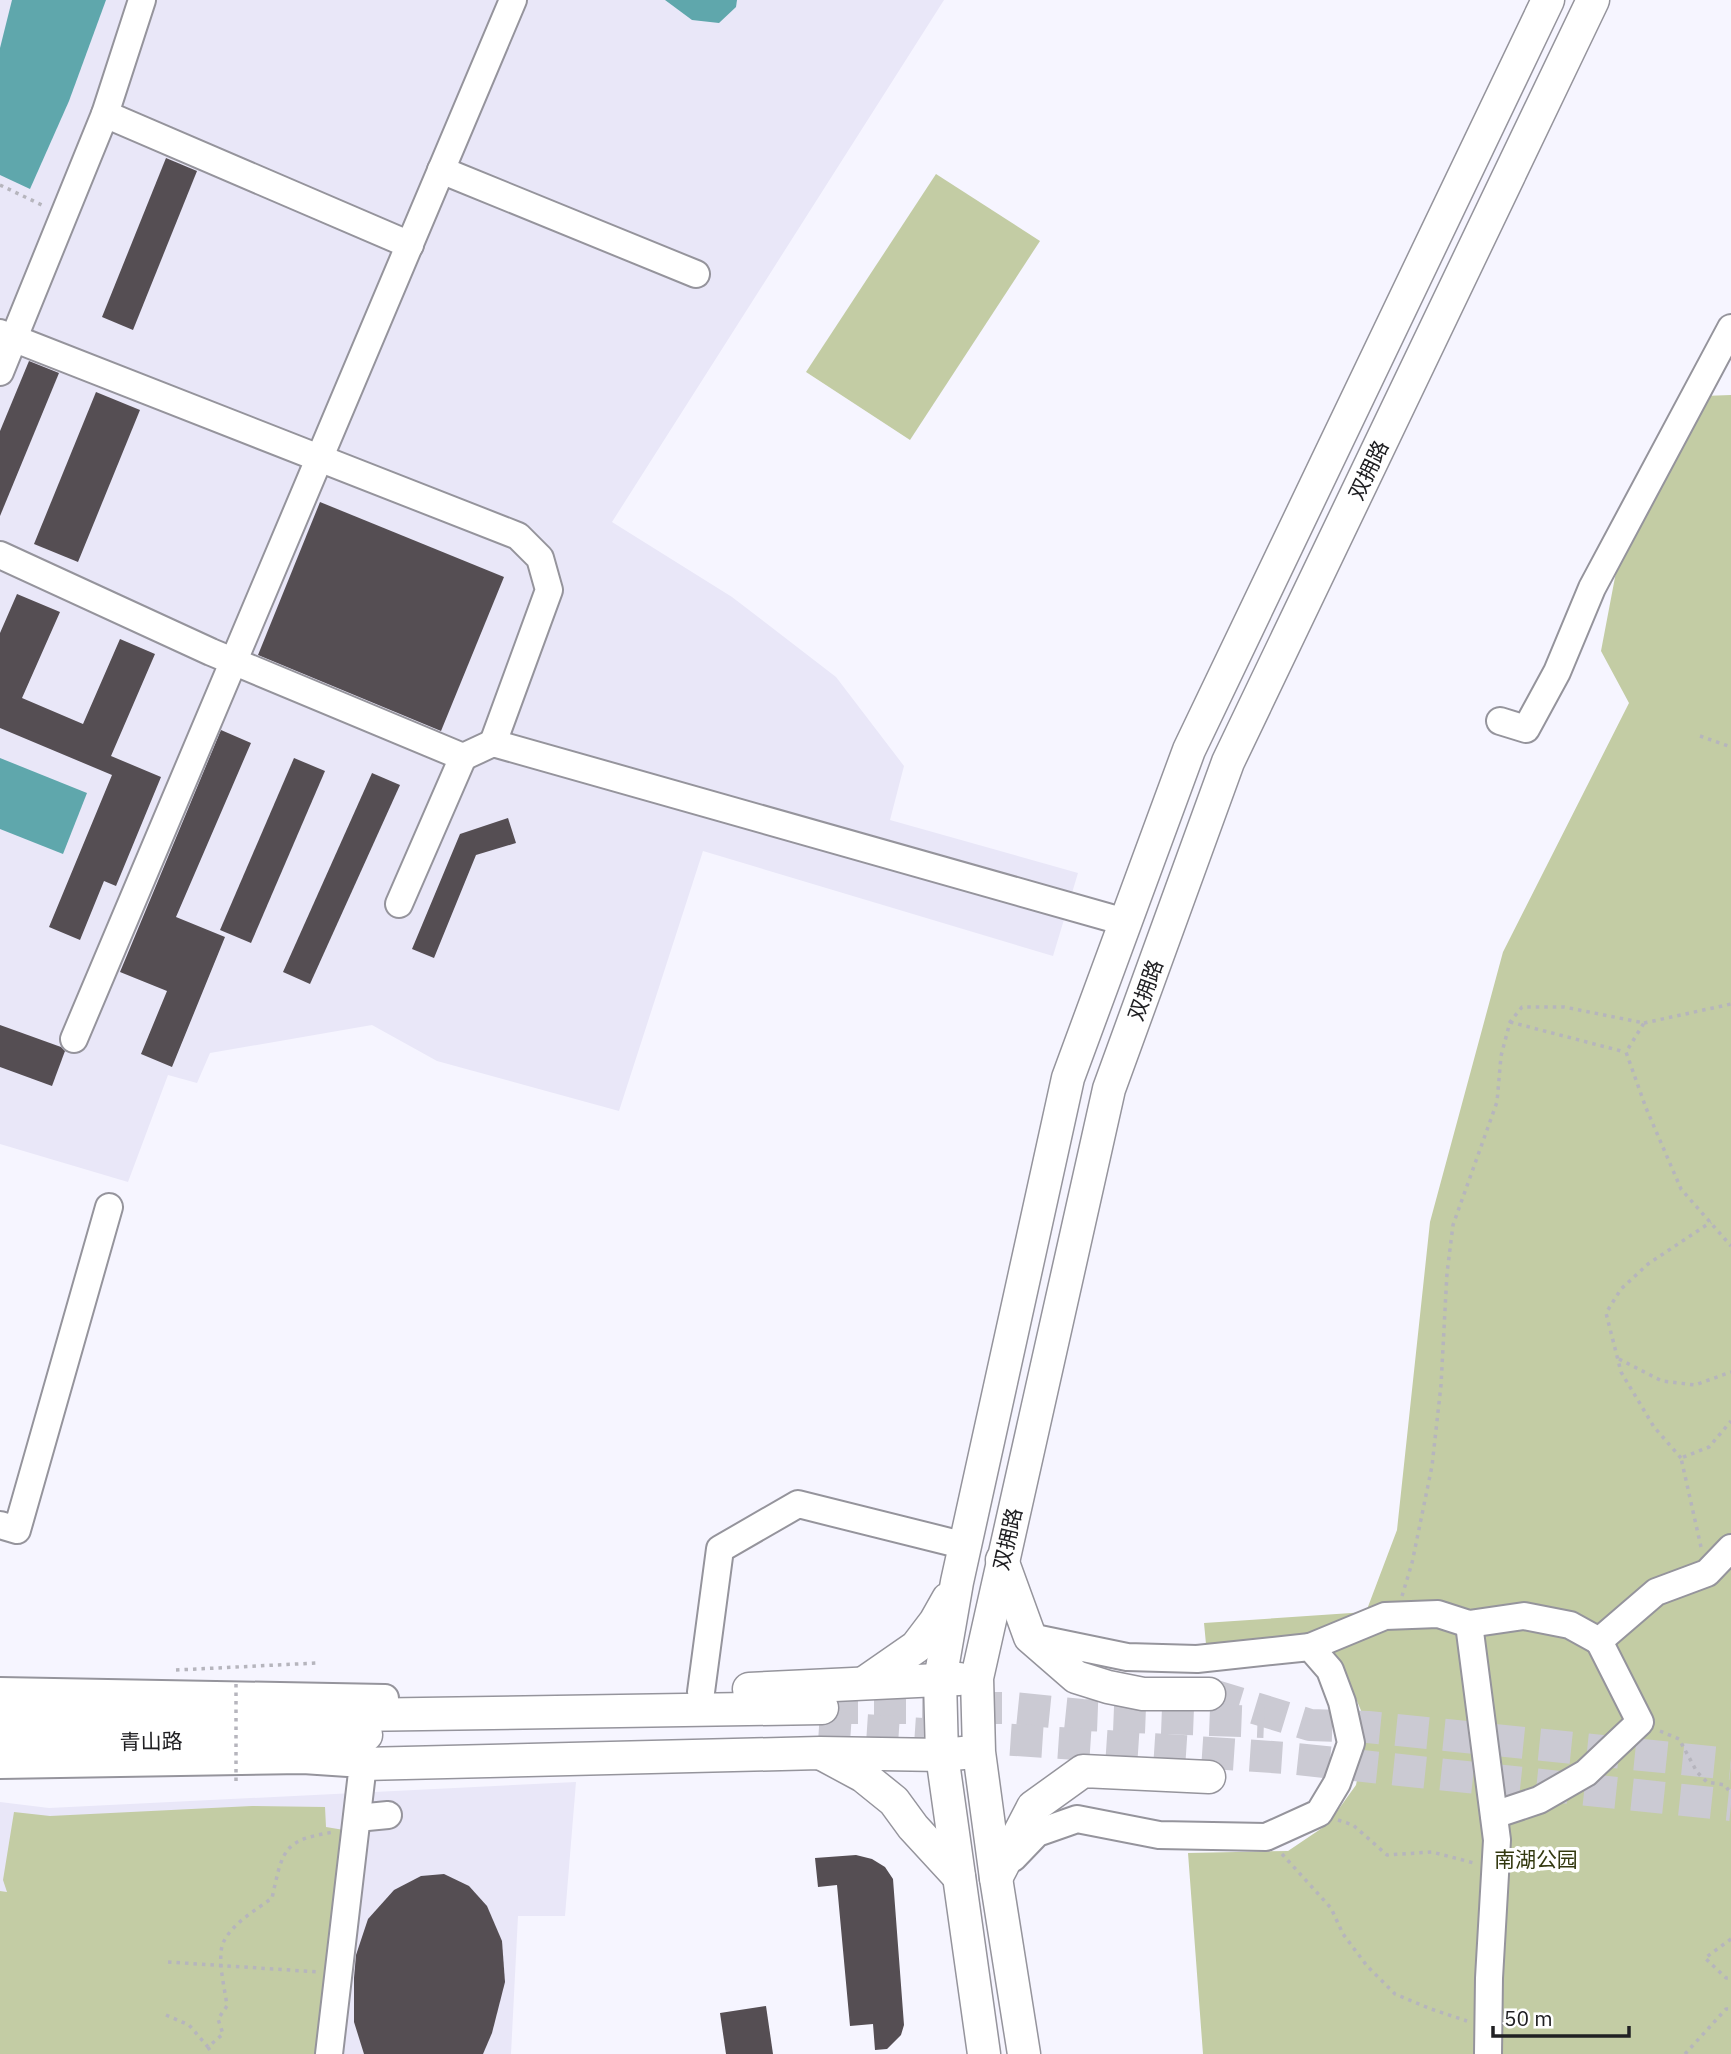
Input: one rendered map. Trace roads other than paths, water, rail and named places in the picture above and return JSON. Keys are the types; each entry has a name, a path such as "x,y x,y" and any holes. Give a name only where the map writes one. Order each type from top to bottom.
{"main road":[{"name":"双拥路","path":"984,2054 942,1755 940,1680 957,1583 1068,1078 1189,750 1548,0"},
{"name":"双拥路","path":"1024,2054 979,1752 977,1678 1109,1089 1228,762 1593,0"},
{"path":"1002,1560 1030,1637 1076,1677 1108,1687 1143,1693 1209,1694"},
{"path":"867,1681 916,1647 935,1622 957,1583"},
{"path":"293,1727 385,1698 701,1692 867,1681 977,1678"},
{"name":"青山路","path":"0,1715 293,1727"},
{"path":"293,1727 820,1729 942,1755 979,1752"},
{"path":"293,1727 363,1764 820,1729"},
{"name":"青山路","path":"0,1743 293,1727"},
{"path":"820,1729 863,1776 894,1801 913,1827 959,1877"},
{"path":"996,1878 1032,1807 1083,1771 1209,1777"}],"street":[{"path":"0,372 7,335 64,215 105,114 142,0"},
{"path":"74,1039 513,0"},
{"path":"105,114 410,245"},
{"path":"441,170 696,274"},
{"path":"1500,721 1526,729 1556,672 1592,589 1731,327"},
{"path":"7,335 518,536 540,558 549,590 493,743"},
{"path":"0,555 233,662 463,757"},
{"path":"399,904 463,757 493,743 1125,922"},
{"path":"0,1525 17,1530 109,1207"},
{"path":"701,1692 720,1549 798,1504 966,1546"},
{"path":"1599,1641 1657,1592 1707,1573 1731,1548"},
{"path":"1030,1637 1127,1657 1198,1659 1310,1647 1385,1616 1438,1614 1469,1624 1524,1616 1570,1625 1599,1641 1640,1722 1586,1773 1539,1800 1494,1815"},
{"path":"1469,1624 1497,1840 1488,2054"},
{"path":"996,1878 1037,1833 1077,1819 1158,1835 1266,1837 1319,1813 1337,1783 1351,1743 1342,1702 1330,1670 1310,1647"},
{"path":"0,1691 385,1698"},
{"path":"0,1765 303,1760 363,1764 329,2054"},
{"path":"356,1823 388,1815"}],"water":[{"path":"12,0 106,0 69,101 30,189 0,175 0,48"},
{"path":"665,0 737,0 736,7 719,23 692,20"},
{"path":"0,758 87,793 63,854 0,829"}],"tunnel":[{"path":"1209,1694 1310,1725 1368,1727 1731,1764"},
{"path":"826,1708 1013,1708 1082,1715 1264,1722"},
{"path":"819,1727 1287,1758 1731,1805"}],"park label":[{"name":"南湖公园","path":"1536,1859"}]}
